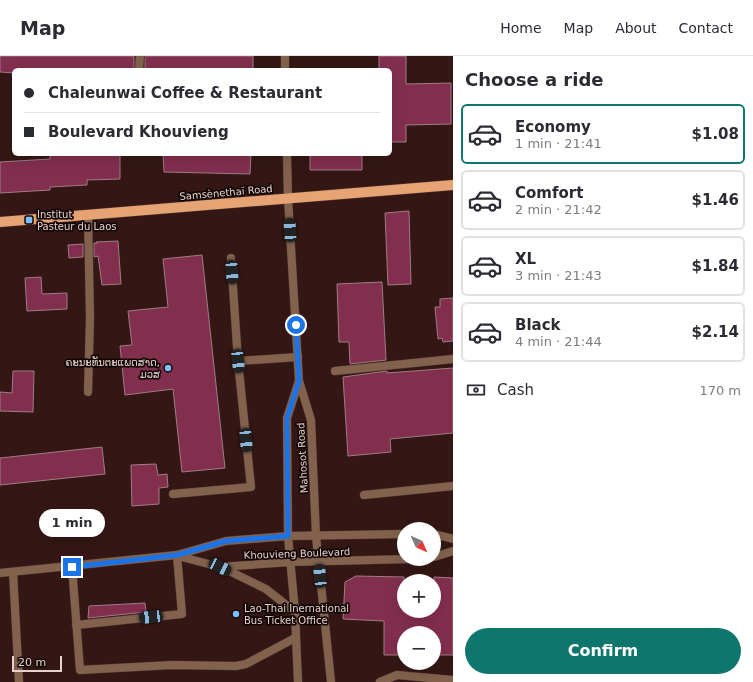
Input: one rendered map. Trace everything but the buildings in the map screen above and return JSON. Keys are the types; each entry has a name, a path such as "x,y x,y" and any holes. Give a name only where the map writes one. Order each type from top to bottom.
{"main road":[{"name":"Samsènethaï Road","path":"0,222 453,185"}],"street":[{"path":"139,68 140,56"},
{"path":"285,56 285,68"},
{"name":"Mahosot Road","path":"287,156 288,198 299,381 311,420 316,536 331,682"},
{"path":"88,215 90,318 88,392"},
{"path":"173,494 251,487 238,361 231,258"},
{"path":"238,361 298,357"},
{"path":"335,371 453,359"},
{"name":"Mahosot Road","path":"298,682 288,536 287,418 299,381"},
{"path":"364,495 453,486"},
{"name":"Khouvieng Boulevard","path":"177,555 226,541 288,536 397,534"},
{"path":"441,536 453,539"},
{"path":"441,555 453,551"},
{"path":"0,573 72,567 177,555 182,614 76,624"},
{"name":"Khouvieng Boulevard","path":"177,555 220,567 290,562 397,559"},
{"path":"72,567 80,670 172,665 236,666 246,664 295,638"},
{"path":"220,567 266,588 294,612"},
{"path":"13,572 19,682"},
{"path":"380,682 397,675 423,680 453,680"}],"place":[{"name":"Institut Pasteur du Laos","path":"29,220"},
{"name":"ຄະນະທັນຕະແພດສາດ, ມວສ","path":"168,368"},
{"name":"Lao-Thai Inernational Bus Ticket Office","path":"236,614"}],"route":[{"path":"72,567 177,555 226,541 288,536 287,418 299,381 296,325"}]}
